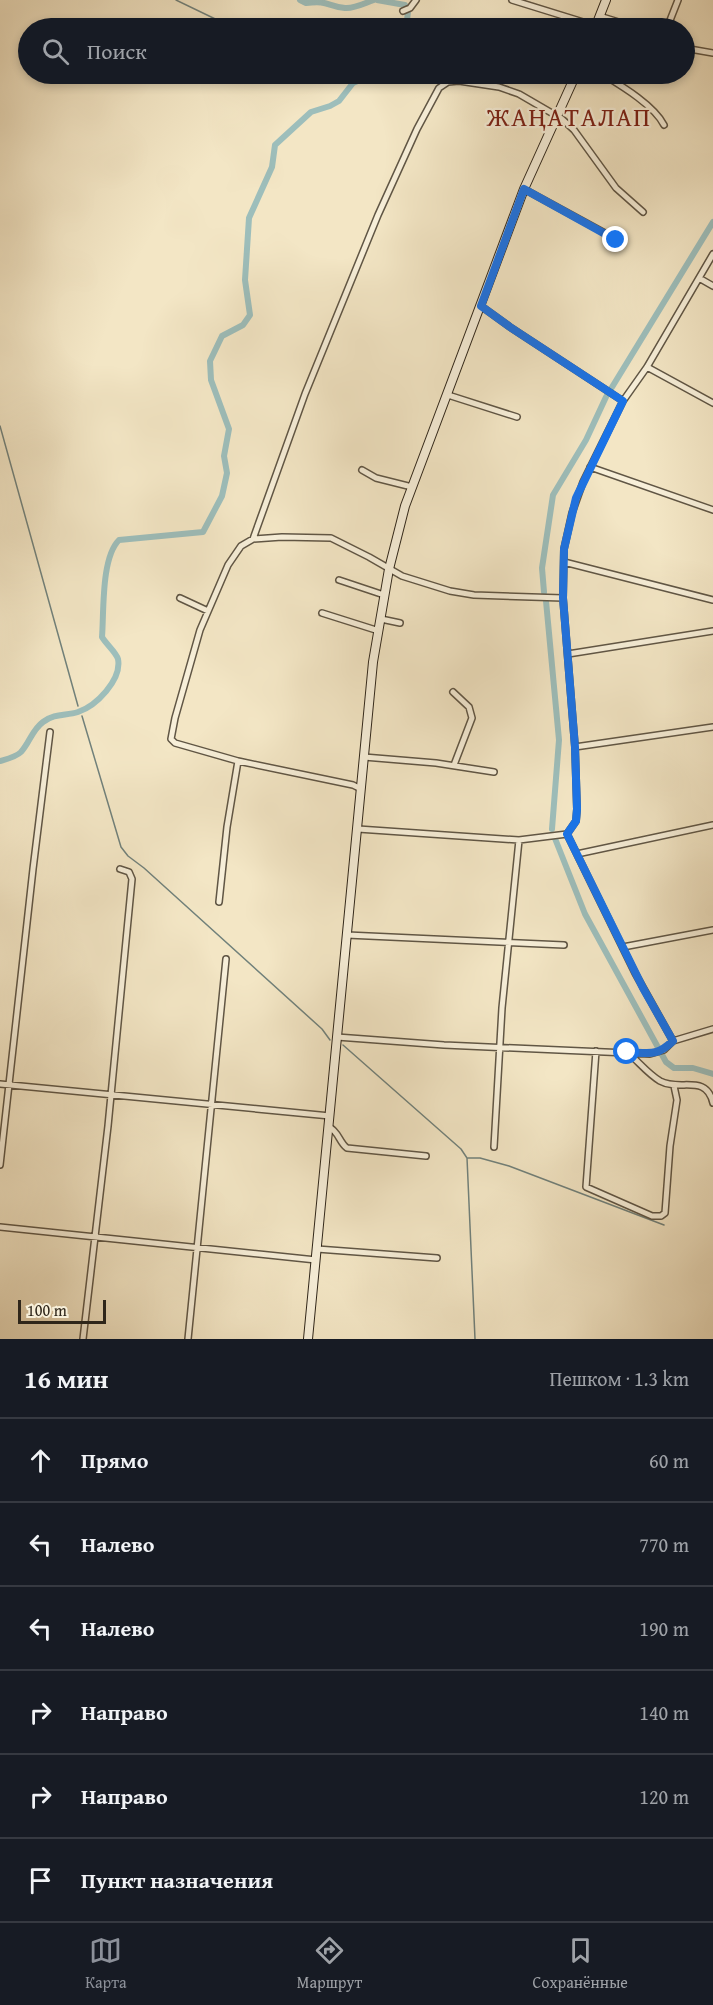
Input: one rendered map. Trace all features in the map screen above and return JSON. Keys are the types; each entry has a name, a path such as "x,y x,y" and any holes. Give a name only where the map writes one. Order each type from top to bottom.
{"main road":[{"path":"600,16 606,0"},
{"path":"309,1339 364,757 374,662 389,569 399,526 412,487 524,189 572,84"}],"street":[{"path":"406,10 416,0"},
{"path":"512,0 567,18"},
{"path":"671,18 678,0"},
{"path":"600,16 606,18"},
{"path":"695,50 713,53"},
{"path":"253,539 305,394 378,215 434,94 444,84"},
{"path":"476,84 499,87 519,94 567,122 616,188 643,212"},
{"path":"616,84 650,109 664,125"},
{"path":"524,189 614,238 619,243"},
{"path":"567,834 577,818 575,747 563,598 564,549 572,513 590,467 623,401 647,367 713,254"},
{"path":"699,278 713,286"},
{"path":"481,306 623,401"},
{"path":"647,367 713,403"},
{"path":"448,395 517,417"},
{"path":"590,467 713,510"},
{"path":"362,470 376,478 412,487"},
{"path":"361,789 344,783 238,761 175,743 171,738 197,641 228,565 241,546 253,539 331,538 412,580 462,594 563,598"},
{"path":"564,562 713,600"},
{"path":"339,580 384,596"},
{"path":"180,598 208,611"},
{"path":"322,612 379,631"},
{"path":"381,619 400,623"},
{"path":"567,654 713,631"},
{"path":"453,692 469,707 471,718 454,765"},
{"path":"575,747 713,727"},
{"path":"0,1165 50,732"},
{"path":"364,757 454,765 494,772"},
{"path":"219,902 227,827 238,761"},
{"path":"577,854 713,825"},
{"path":"358,829 519,840 567,834"},
{"path":"567,834 643,988 673,1041"},
{"path":"494,1148 500,1046 519,840"},
{"path":"83,1339 132,879 129,872 120,869"},
{"path":"623,947 713,930"},
{"path":"347,935 564,945"},
{"path":"188,1339 226,959"},
{"path":"338,1037 388,1042 657,1053 673,1041 713,1029"},
{"path":"596,1051 586,1187 652,1216 661,1216 665,1213 670,1146 677,1100 674,1086"},
{"path":"627,1052 661,1082 674,1086 702,1086 709,1092 713,1103"},
{"path":"0,1084 330,1116"},
{"path":"329,1127 337,1132 342,1144 347,1148 426,1156"},
{"path":"0,1227 316,1260"},
{"path":"317,1249 437,1258"}],"waterway":[{"path":"176,0 213,18"},
{"path":"300,0 306,3 323,3 348,8 374,0"},
{"path":"377,0 405,5 407,18"},
{"path":"0,761 14,757 21,752 43,722 52,717 85,709 100,698 112,683 116,675 118,659 102,637 106,572 113,548 119,540 203,532 222,496 227,473 224,456 229,429 211,380 210,361 222,336 243,325 250,315 245,280 249,218 272,167 275,145 311,112 339,101 352,84"},
{"path":"544,592 542,568 553,495 586,440 606,397 713,222"},
{"path":"0,426 78,706"},
{"path":"546,601 559,740 552,829"},
{"path":"82,716 121,847 128,856 322,1029 330,1040"},
{"path":"554,836 585,914 666,1062 674,1068 693,1068 713,1074"},
{"path":"343,1045 461,1149 467,1158 475,1339"},
{"path":"468,1158 480,1158 509,1166 664,1225"}],"district":[{"name":"ЖАҢАТАЛАП","path":"569,117"}],"route":[{"path":"616,240 524,189 481,306 623,401 576,498 564,549 563,598 575,747 577,809 576,821 567,834 643,988 673,1041 664,1050 654,1054 627,1052"}]}
